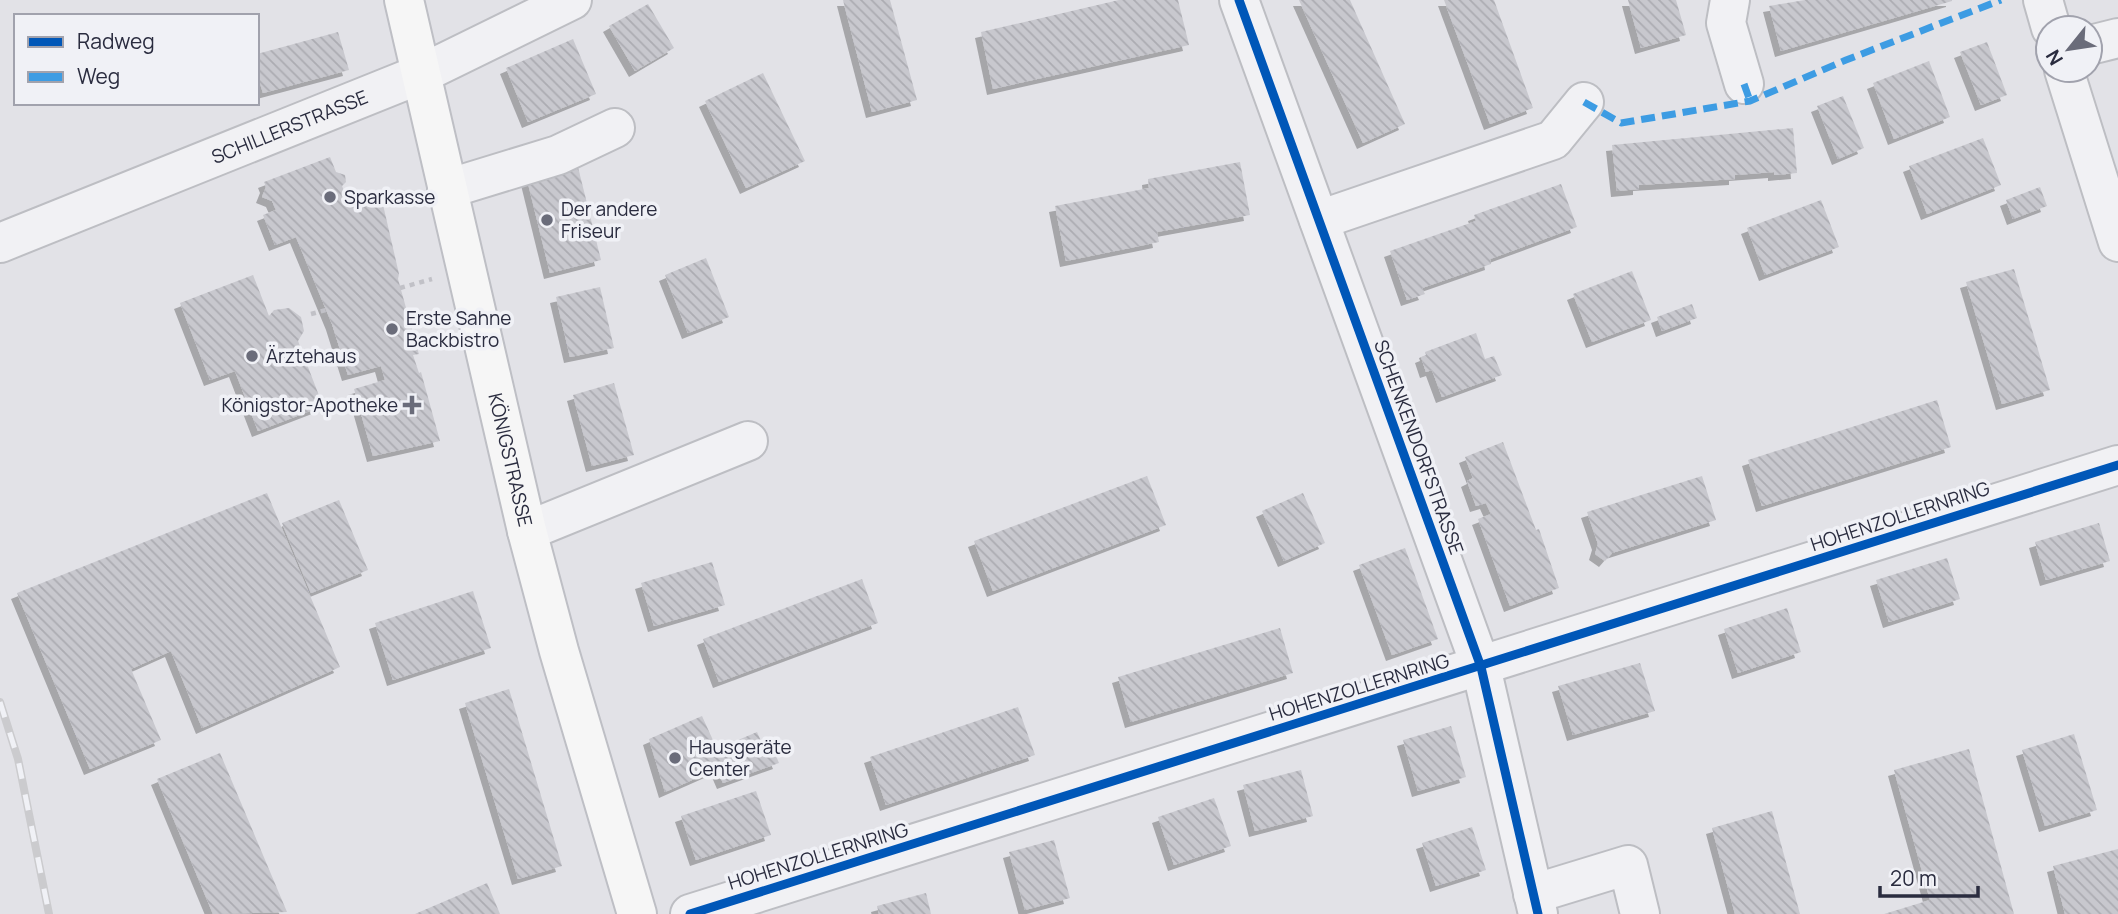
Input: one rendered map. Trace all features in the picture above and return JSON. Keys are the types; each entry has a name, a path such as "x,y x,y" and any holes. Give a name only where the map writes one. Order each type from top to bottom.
{"main road":[{"name":"KÖNIGSTRASSE","path":"404,0 527,531 559,651 637,914"}],"street":[{"name":"SCHILLERSTRASSE","path":"0,243 421,74 572,0"},
{"name":"SCHENKENDORFSTRASSE","path":"1239,0 1481,667 1535,904"},
{"path":"1730,0 1726,23 1744,84"},
{"path":"2068,84 2118,242"},
{"path":"1319,220 1553,140 1584,103"},
{"path":"447,189 558,155 615,128"},
{"path":"527,531 748,441"},
{"name":"HOHENZOLLERNRING","path":"690,914 2118,465"},
{"path":"1535,904 1628,865 1640,914"}],"path":[{"path":"312,314 326,310"}],"building":[{"path":"843,0 890,0 917,100 872,112"},
{"path":"1119,0 1178,0 1189,45 993,89 981,32"},
{"path":"1299,0 1350,0 1405,124 1363,143"},
{"path":"1444,0 1494,0 1533,108 1490,124"},
{"path":"1628,0 1676,0 1686,35 1641,48"},
{"path":"1805,0 1952,1 1781,51 1769,6"},
{"path":"648,4 674,48 635,71 609,26"},
{"path":"338,32 349,70 263,93 259,80 259,53"},
{"path":"573,39 596,94 528,122 506,68"},
{"path":"1987,42 2007,95 1981,105 1960,52"},
{"path":"1929,61 1950,117 1894,139 1873,83"},
{"path":"763,73 805,161 746,188 705,101"},
{"path":"1843,96 1864,148 1838,159 1817,106"},
{"path":"1793,128 1797,173 1735,175 1735,179 1639,185 1639,189 1617,191 1612,145"},
{"path":"1983,138 2001,185 1927,214 1909,166"},
{"path":"330,157 336,172 345,175 346,182 342,186 349,204 381,196 398,279 419,354 413,355 419,373 421,372 440,441 373,456 354,389 385,380 381,366 348,375 332,324 296,237 275,245 263,215 276,210 272,201 262,197 266,187 264,182"},
{"path":"1240,162 1250,215 1157,232 1159,242 1066,261 1055,206 1149,188 1148,179"},
{"path":"577,163 601,260 550,273 526,175"},
{"path":"1561,184 1577,227 1490,259 1491,264 1422,288 1425,294 1407,300 1390,251 1476,221 1474,215"},
{"path":"2040,187 2047,206 2013,219 2006,200"},
{"path":"1821,200 1839,247 1765,275 1747,228"},
{"path":"706,258 729,317 688,333 665,275"},
{"path":"2014,269 2050,390 2002,404 1966,282"},
{"path":"1632,271 1651,320 1592,342 1573,294"},
{"name":"Ärztehaus","path":"253,275 269,316 274,310 289,308 301,317 304,331 298,341 323,406 258,431 235,371 210,380 180,303"},
{"path":"600,287 614,348 570,357 556,297"},
{"path":"1692,304 1697,318 1662,331 1657,317"},
{"path":"1476,333 1485,359 1494,356 1502,375 1442,397 1432,370 1426,372 1421,357 1426,355 1425,352"},
{"path":"614,383 634,455 592,466 573,395"},
{"path":"1937,400 1951,447 1762,506 1748,460"},
{"path":"1503,442 1536,530 1539,529 1559,588 1510,606 1478,519 1491,514 1486,503 1476,506 1467,481 1473,478 1465,457"},
{"path":"1147,476 1166,525 993,591 974,541"},
{"path":"1702,476 1716,520 1612,553 1605,561 1595,554 1598,544 1587,512"},
{"path":"267,493 340,667 202,728 171,651 131,669 161,740 90,769 17,593"},
{"path":"1303,493 1325,543 1284,561 1262,511"},
{"path":"339,500 368,570 311,593 282,523"},
{"path":"2099,523 2110,561 2046,580 2035,542"},
{"path":"1405,548 1438,639 1392,655 1359,565"},
{"path":"1947,558 1960,599 1889,622 1876,580"},
{"path":"712,562 725,605 654,626 641,583"},
{"path":"862,579 878,623 719,682 703,639"},
{"path":"473,591 491,648 393,680 375,623"},
{"path":"1787,608 1801,652 1738,673 1724,629"},
{"path":"1280,628 1293,673 1131,722 1118,677"},
{"path":"1640,663 1655,711 1573,735 1558,686"},
{"path":"509,689 562,866 518,879 465,703"},
{"path":"1018,707 1035,755 886,805 870,757"},
{"path":"702,716 717,749 757,732 765,750 772,747 779,763 723,783 717,769 665,792 649,739"},
{"path":"1451,726 1466,777 1418,791 1403,740"},
{"path":"2074,734 2097,810 2045,826 2022,750"},
{"path":"1969,749 2014,914 1884,914 1930,900 1894,770"},
{"path":"220,753 287,912 213,914 157,779"},
{"path":"1301,770 1313,816 1255,831 1243,785"},
{"path":"756,791 771,835 696,860 681,816"},
{"path":"1214,798 1231,846 1174,865 1158,817"},
{"path":"1772,811 1800,914 1735,914 1712,828"},
{"path":"1472,827 1486,870 1436,886 1422,843"},
{"path":"1054,840 1070,898 1025,910 1009,852"},
{"path":"2118,849 2118,914 2065,914 2053,866"},
{"path":"487,883 500,914 415,914"},
{"path":"926,893 931,914 879,914 877,906"}],"railway":[{"path":"0,702 18,759 49,914"}],"marked path":[{"path":"1584,102 1621,123 1750,101 1846,60 2001,0"},
{"path":"1744,84 1750,101"}],"cycle path":[{"path":"1239,0 1481,667 1538,914"},
{"path":"690,914 2118,465"}],"place":[{"name":"Sparkasse","path":"330,197"},
{"name":"Der andere Friseur","path":"547,220"},
{"name":"Erste Sahne Backbistro","path":"392,329"},
{"name":"Ärztehaus","path":"252,356"},
{"name":"Königstor-Apotheke","path":"412,405"},
{"name":"Hausgeräte Center","path":"675,758"}]}
